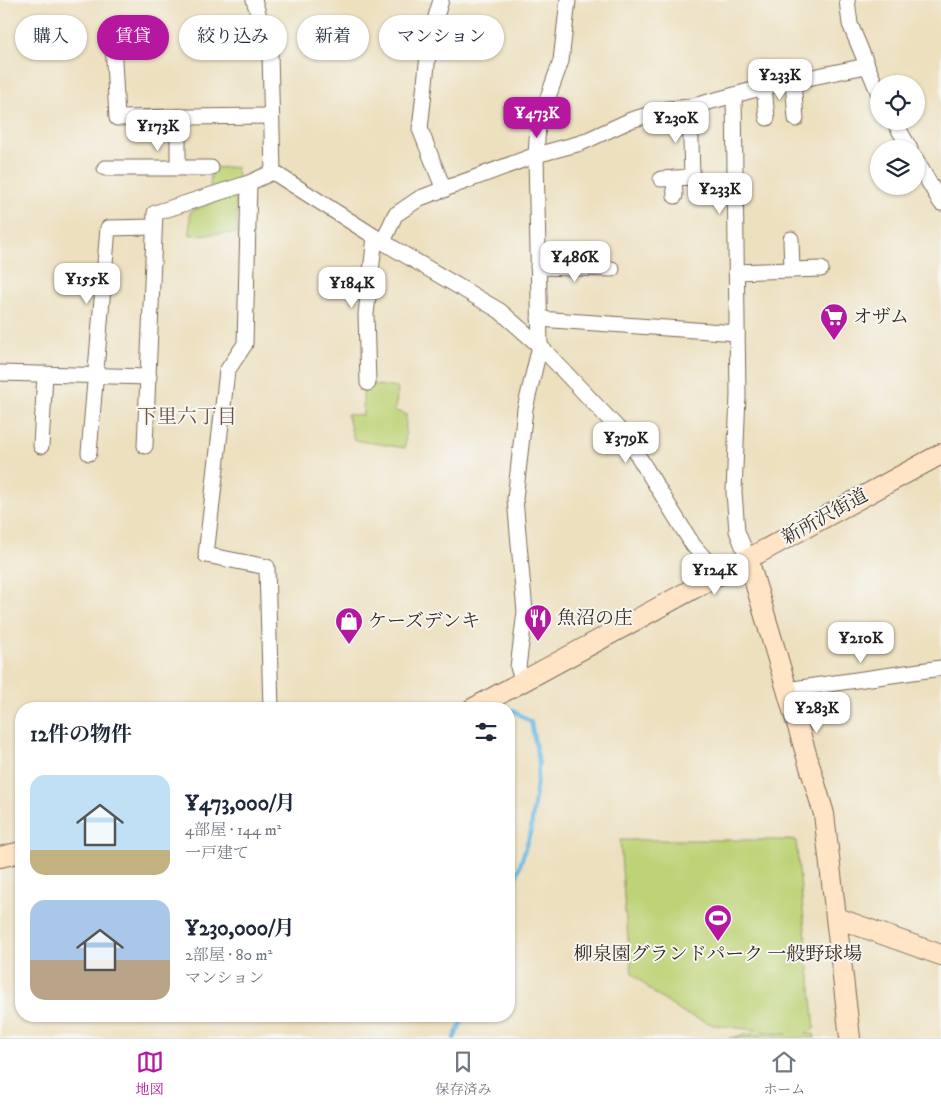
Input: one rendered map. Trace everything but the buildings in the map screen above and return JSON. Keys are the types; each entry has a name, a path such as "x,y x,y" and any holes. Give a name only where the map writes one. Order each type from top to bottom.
{"street":[{"path":"254,0 270,54 272,172"},
{"path":"441,0 430,36 420,129 444,190"},
{"path":"846,0 850,24 870,75"},
{"path":"523,682 518,667 525,612 515,499 525,409 540,346 536,155 538,125 560,61 570,1"},
{"path":"114,60 117,118 271,116"},
{"path":"368,383 366,314 379,239 395,215 420,198 536,155 581,143 631,120 668,109 690,107 764,87 866,66"},
{"path":"793,81 796,119"},
{"path":"764,87 767,118"},
{"path":"734,96 738,395 734,492 737,531 748,560 824,814 850,1038"},
{"path":"675,196 668,178 692,177 690,107"},
{"path":"178,117 178,167"},
{"path":"104,168 212,168"},
{"path":"145,446 155,213 249,183 272,172"},
{"path":"272,172 379,239 500,311 540,346 627,438 693,545 718,574"},
{"path":"925,175 941,203"},
{"path":"249,183 245,344 227,371 206,555 267,567 272,702"},
{"path":"89,453 108,228 154,227"},
{"path":"791,240 792,270"},
{"path":"538,267 612,269"},
{"path":"736,272 821,269"},
{"path":"539,319 736,333"},
{"path":"0,373 149,377"},
{"path":"41,446 44,374"},
{"name":"新所沢街道","path":"485,702 941,454"},
{"path":"786,690 941,668"},
{"path":"0,857 15,853"},
{"path":"837,918 941,955"}],"green space":[{"path":"237,167 239,186 210,195 211,168"},
{"path":"229,192 236,198 237,233 190,235 190,212 217,201"},
{"path":"363,383 398,388 395,411 406,414 405,448 354,440 347,414 363,416"},
{"name":"柳泉園グランドパーク 一般野球場","path":"620,840 796,840 815,1028 805,1034 814,1034 815,1038 729,1038 750,1034 787,1034 714,1025 683,1013 655,994 632,973"}],"waterway":[{"path":"515,712 531,722 539,763 531,830 515,882"},
{"path":"454,1038 462,1022"}],"place":[{"name":"オザム","path":"834,341"},
{"name":"魚沼の庄","path":"538,642"},
{"name":"ケーズデンキ","path":"349,645"},
{"name":"柳泉園グランドパーク 一般野球場","path":"718,942"}],"district":[{"name":"下里六丁目","path":"187,417"}]}
